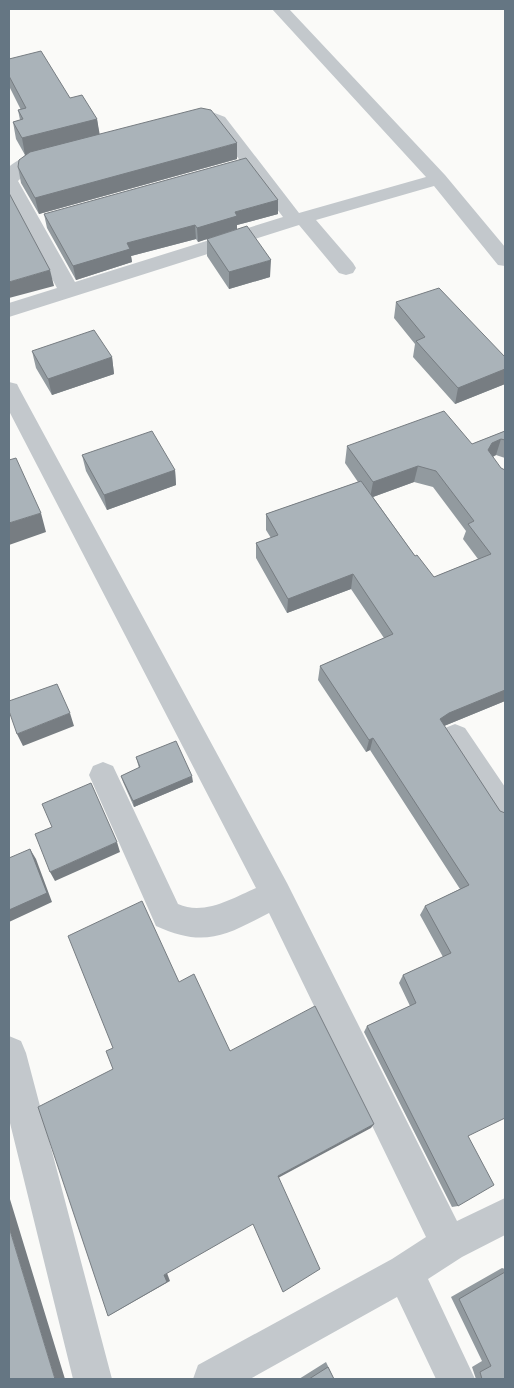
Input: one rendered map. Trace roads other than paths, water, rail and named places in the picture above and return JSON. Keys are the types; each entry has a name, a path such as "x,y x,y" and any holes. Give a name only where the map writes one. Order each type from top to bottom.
{"street":[{"path":"280,9 438,179 505,260"},
{"path":"192,119 213,117 219,120 251,163 299,219 346,268"},
{"path":"70,292 9,181 13,172 26,163 72,151"},
{"path":"232,169 251,163"},
{"path":"9,310 299,219 438,179"},
{"path":"31,224 50,218"},
{"path":"9,390 276,894 449,1244"},
{"path":"455,737 505,811"},
{"path":"103,775 167,915 179,923 202,924 226,917 276,894"},
{"path":"9,1053 93,1379"},
{"path":"212,1379 405,1272 449,1244 505,1216"},
{"path":"405,1272 456,1379"}]}
